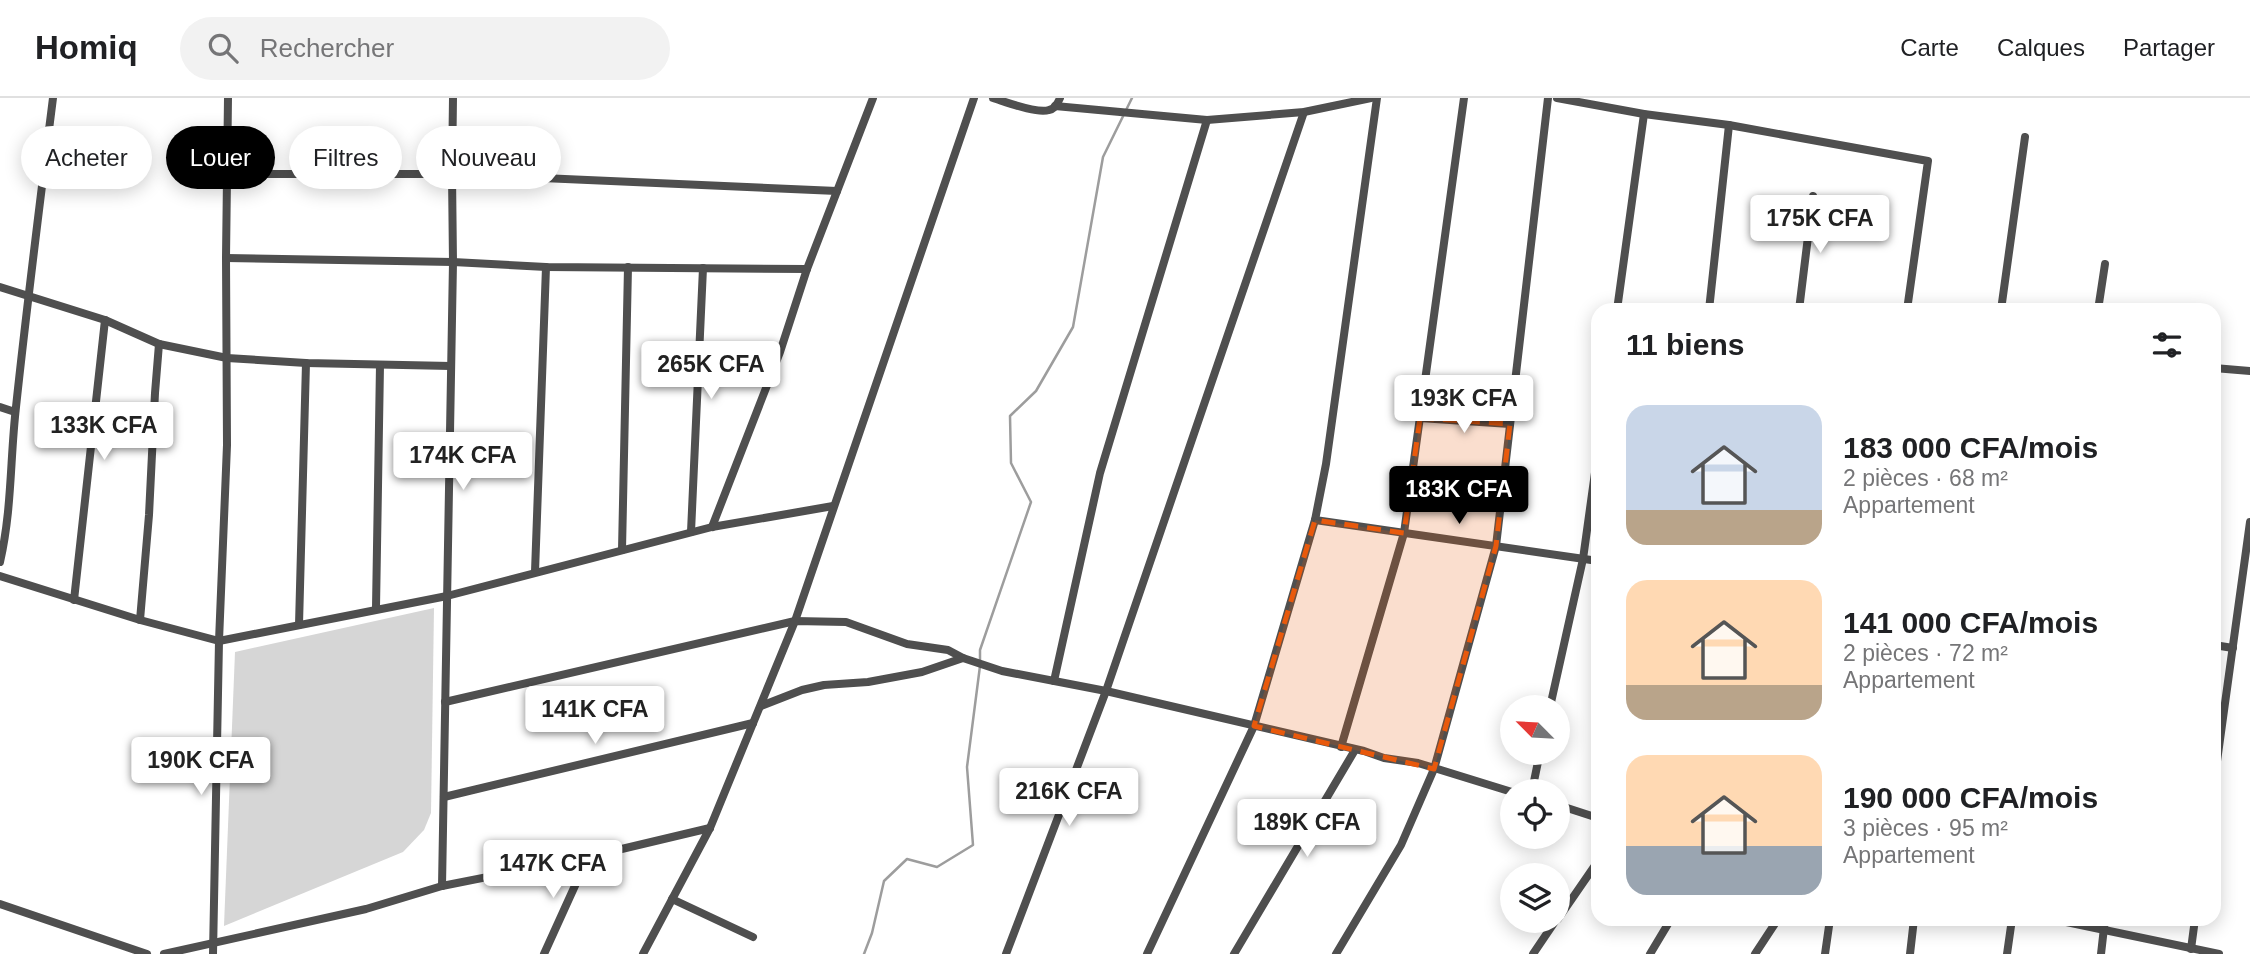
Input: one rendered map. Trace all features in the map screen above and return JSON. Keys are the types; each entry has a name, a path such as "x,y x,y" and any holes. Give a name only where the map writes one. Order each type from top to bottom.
{"street":[{"path":"0,562 10,500 15,412 53,98"},
{"path":"228,98 228,126"},
{"path":"453,98 453,126"},
{"path":"712,527 780,352 807,269 873,98"},
{"path":"643,954 710,828 795,621 974,98"},
{"path":"993,98 1048,111 1055,107 1060,98"},
{"path":"1055,107 1207,120 1304,112 1371,98"},
{"path":"1147,954 1254,726 1315,520 1326,464 1377,98"},
{"path":"1341,747 1404,533 1464,98"},
{"path":"1336,954 1401,845 1434,769 1496,545 1548,98"},
{"path":"1558,98 1644,114 1729,124 1928,161 1908,303"},
{"path":"1006,954 1106,691 1304,112"},
{"path":"1618,303 1644,114"},
{"path":"1054,681 1100,473 1207,120"},
{"path":"1710,303 1729,124"},
{"path":"2002,303 2025,137"},
{"path":"275,174 416,174"},
{"path":"561,179 837,191"},
{"path":"213,954 219,641 227,445 227,189"},
{"path":"442,886 452,189"},
{"path":"1800,303 1813,196"},
{"path":"226,258 453,262 546,267 807,269"},
{"path":"2099,303 2105,264"},
{"path":"535,572 546,267"},
{"path":"622,550 628,267"},
{"path":"691,532 703,268"},
{"path":"0,287 105,320 159,344 227,358 306,363 451,366"},
{"path":"74,600 105,320"},
{"path":"140,620 159,344"},
{"path":"299,625 306,363"},
{"path":"376,608 380,365"},
{"path":"2221,369 2250,371"},
{"path":"0,407 15,412"},
{"path":"1420,418 1510,424"},
{"path":"1553,695 1583,559 1591,501"},
{"path":"0,576 140,620 219,641 447,596 712,527 833,506"},
{"path":"1315,520 1591,560"},
{"path":"2221,733 2250,522"},
{"path":"445,702 795,621 846,622 907,644 948,650 1002,671 1106,691 1434,769 1500,788"},
{"path":"2221,646 2233,648"},
{"path":"761,706 802,690 922,672 963,658"},
{"path":"444,797 753,723"},
{"path":"1234,954 1355,750"},
{"path":"1570,809 1591,816"},
{"path":"164,954 366,909 442,886 588,857 710,828"},
{"path":"544,954 588,857"},
{"path":"1570,901 1591,871"},
{"path":"672,899 753,937"},
{"path":"0,904 147,954"},
{"path":"1650,954 1667,926"},
{"path":"1755,954 1773,926"},
{"path":"1825,954 1829,926"},
{"path":"1910,954 1913,926"},
{"path":"2007,954 2011,926"},
{"path":"2088,926 2219,954"},
{"path":"2101,954 2104,926"},
{"path":"2191,949 2194,926"},
{"path":"1533,954 1548,933"}],"highlighted area":[{"path":"1420,418 1510,424 1496,546 1434,769 1254,726 1315,520 1404,533"}],"shaded area":[{"path":"434,608 431,813 424,830 403,852 224,926 235,652"}],"waterway":[{"path":"980,660 980,650 1031,502 1011,463 1010,416 1036,391 1073,327 1103,157 1132,98"},
{"path":"864,954 872,933 884,881 907,859 937,867 973,845 967,767 980,666"}]}
